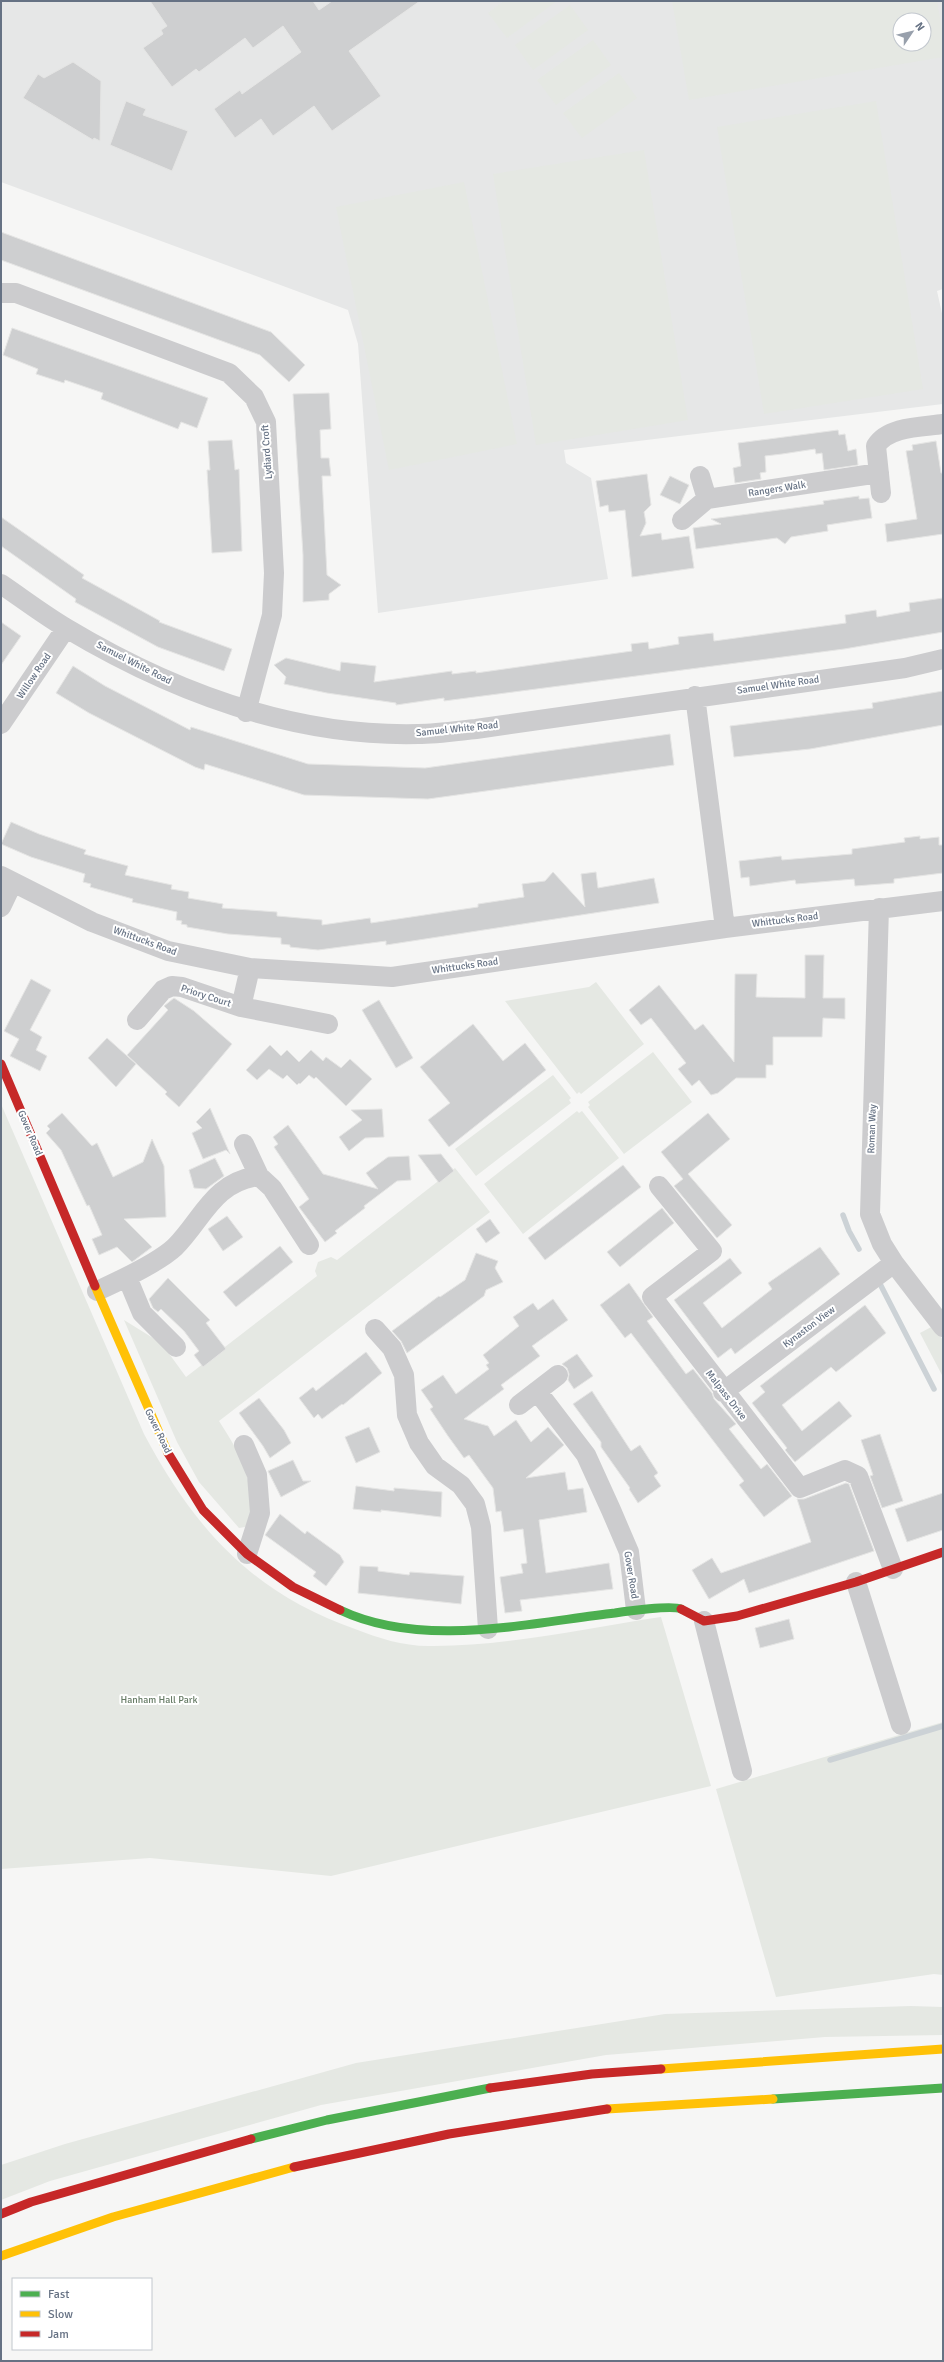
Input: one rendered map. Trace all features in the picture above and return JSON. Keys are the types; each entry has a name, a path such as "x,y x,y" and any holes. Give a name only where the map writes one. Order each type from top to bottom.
{"main road":[{"name":"Gover Road","path":"1,1064 162,1444 203,1510 247,1554 293,1587 354,1616 406,1628 454,1632 636,1610"},
{"path":"636,1610 678,1608 704,1621 736,1616 856,1582 943,1552"},
{"path":"1,2214 39,2200 227,2145 327,2120 458,2093 592,2074 943,2049"},
{"path":"1,2256 113,2216 287,2168 449,2134 593,2110 943,2088"}],"street":[{"name":"Lydiard Croft","path":"1,293 16,293 229,373 254,397 266,422 274,573 272,614 246,712"},
{"path":"881,493 876,446 880,440 886,435 904,430 943,424"},
{"name":"Rangers Walk","path":"707,499 879,473"},
{"path":"682,520 707,499 700,476"},
{"name":"Samuel White Road","path":"1,584 66,628 158,678 246,712 317,726 418,734 476,729 695,696 906,668 943,659"},
{"name":"Willow Road","path":"1,724 66,628"},
{"path":"695,696 725,928"},
{"path":"1,907 7,879"},
{"name":"Whittucks Road","path":"7,879 92,922 168,951 250,968 392,977 725,928 943,901"},
{"name":"Roman Way","path":"879,908 870,1214 882,1244 894,1263 943,1327"},
{"name":"Priory Court","path":"241,1007 250,968"},
{"name":"Priory Court","path":"137,1020 163,990 172,986 182,987 241,1007 328,1024"},
{"path":"244,1144 259,1176 272,1188 309,1245"},
{"path":"97,1291 127,1277 174,1247 199,1215 221,1193 242,1179 259,1176"},
{"name":"Malpass Drive","path":"659,1186 712,1251 652,1298 723,1392 800,1488 845,1470 858,1476 893,1569"},
{"name":"Kynaston View","path":"723,1392 894,1263"},
{"path":"127,1277 142,1313 176,1347"},
{"path":"375,1329 392,1348 404,1375 407,1414 419,1443 435,1466 462,1485 475,1504 481,1527 488,1628"},
{"path":"518,1405 558,1375"},
{"name":"Gover Road","path":"538,1391 586,1455 608,1503 629,1552 636,1610"},
{"path":"244,1445 257,1475 260,1513 247,1554"},
{"path":"856,1582 901,1725"},
{"path":"704,1621 742,1771"}],"shaded area":[{"path":"1,1 943,1 943,289 937,291 943,318 943,404 564,450 566,463 591,478 608,579 378,613 358,344 348,310 1,182"}],"green space":[{"path":"504,1 557,1 507,38 488,13"},
{"path":"672,1 937,1 943,36 943,57 689,100"},
{"path":"570,5 588,30 533,70 515,45"},
{"path":"593,40 611,65 556,105 537,80"},
{"path":"619,73 637,98 582,138 563,113"},
{"path":"876,101 923,389 764,414 717,127"},
{"path":"644,150 688,420 536,445 493,174"},
{"path":"464,182 517,444 389,470 336,207"},
{"path":"596,982 644,1044 581,1094 579,1092 577,1094 505,1001 589,987"},
{"path":"653,1052 692,1102 624,1154 588,1107 590,1105 588,1102"},
{"path":"553,1075 571,1098 569,1100 571,1103 476,1176 455,1149"},
{"name":"Hanham Hall Park","path":"1,1104 144,1434 163,1468 184,1499 206,1528 230,1553 256,1576 286,1597 318,1614 355,1629 391,1641 409,1645 457,1645 515,1640 661,1617 711,1786 331,1876 150,1858 1,1869"},
{"path":"577,1111 579,1113 582,1111 619,1158 523,1234 484,1184"},
{"path":"455,1168 490,1212 219,1421 232,1441 242,1462 249,1483 249,1520 245,1527 239,1528 199,1482 177,1442 124,1320 153,1338 165,1348 186,1377 317,1276 315,1271 318,1262 331,1257 337,1260"},
{"path":"935,1325 943,1341 943,1377 920,1333"},
{"path":"943,1722 943,1975 934,1974 776,1997 716,1789"},
{"path":"911,2006 943,2007 943,2035 825,2037 606,2055 321,2105 50,2181 1,2200 1,2165 65,2144 356,2063 665,2014"}],"building":[{"path":"150,1 313,1 319,10 332,1 420,1 349,51 381,96 332,131 314,106 273,136 261,119 235,138 214,109 240,90 242,94 301,52 283,26 253,48 245,38 199,72 196,69 172,87 143,48 163,34 161,30 167,26"},
{"path":"73,62 101,81 100,141 94,138 93,140 23,98 38,74 44,78"},
{"path":"126,101 146,109 143,115 188,131 172,171 110,145"},
{"path":"1,232 271,332 305,365 289,382 260,355 1,260"},
{"path":"12,328 208,398 197,428 181,422 178,429 101,399 103,393 65,380 64,383 36,374 38,369 3,355"},
{"path":"329,393 331,429 320,430 321,458 329,458 331,476 322,476 327,575 341,585 329,594 329,600 303,602 303,555 293,394"},
{"path":"838,430 839,435 845,434 848,451 856,449 858,465 824,470 822,453 816,454 815,449 765,456 766,472 760,473 761,479 735,483 733,468 741,466 738,443"},
{"path":"232,440 235,470 239,469 242,551 212,553 207,470 210,470 208,441"},
{"path":"936,441 941,473 943,473 943,534 887,542 885,524 917,519 906,451 913,450 912,445"},
{"path":"647,474 651,505 644,512 646,523 640,536 661,533 662,540 689,536 694,568 632,577 625,510 609,512 608,505 600,507 596,481"},
{"path":"670,476 689,485 680,504 660,495"},
{"path":"859,496 859,499 869,498 872,518 827,525 828,531 791,537 785,544 777,538 696,549 693,528 721,524 711,519 824,504 823,501"},
{"path":"1,517 84,575 82,578 160,621 159,622 232,649 224,671 158,647 75,602 76,599 1,546"},
{"path":"943,598 943,632 844,649 444,701 444,698 396,705 396,703 327,693 284,684 286,677 274,665 286,658 340,671 341,662 376,666 374,682 452,671 452,674 476,671 476,673 632,651 631,644 648,642 649,649 679,644 678,637 713,633 714,641 846,623 845,615 876,610 877,617 910,611 909,603"},
{"path":"1,622 21,636 1,665"},
{"path":"73,666 105,686 190,730 191,727 308,764 425,768 670,734 674,765 428,799 304,795 205,764 204,770 195,767 89,713 56,693"},
{"path":"943,691 943,725 810,749 734,757 730,726 873,708 872,703"},
{"path":"11,822 39,834 86,850 84,854 128,866 125,875 172,885 171,889 189,892 188,898 223,904 222,908 277,912 277,916 322,920 322,925 370,918 371,923 478,907 478,904 524,897 522,884 545,881 553,872 585,907 581,874 596,872 598,888 654,878 659,903 386,945 386,941 318,950 290,947 290,945 281,944 281,938 228,934 187,927 187,925 181,924 182,921 176,920 177,912 132,902 133,899 90,887 91,884 83,882 85,874 31,857 1,844"},
{"path":"920,836 920,839 939,837 939,845 943,845 943,873 894,879 894,883 855,886 854,879 796,884 795,880 750,886 749,877 741,878 739,861 781,856 782,860 852,854 852,849 905,842 904,838"},
{"path":"805,955 824,955 823,998 845,998 845,1019 823,1018 822,1037 773,1037 773,1065 766,1065 766,1078 736,1078 718,1093 711,1095 699,1080 692,1086 678,1069 686,1063 651,1018 641,1025 629,1010 659,985 695,1030 703,1024 734,1062 735,974 757,974 756,997 805,998"},
{"path":"31,979 51,990 30,1030 42,1037 36,1050 47,1056 40,1071 10,1056 19,1039 4,1031"},
{"path":"174,998 194,1011 232,1044 179,1107 165,1094 167,1092 127,1055 168,1010 164,1006"},
{"path":"379,1000 413,1058 396,1068 362,1010"},
{"path":"473,1024 503,1061 525,1043 546,1070 449,1147 428,1120 450,1103 420,1067"},
{"path":"107,1038 136,1064 116,1087 88,1058"},
{"path":"270,1045 281,1056 287,1050 299,1062 311,1050 323,1061 326,1057 341,1068 350,1059 372,1079 346,1106 316,1077 314,1079 309,1075 297,1085 287,1075 283,1079 269,1069 257,1080 246,1070"},
{"path":"210,1108 230,1154 226,1150 203,1159 192,1133 202,1128 196,1122"},
{"path":"382,1109 384,1137 365,1138 349,1151 339,1137 362,1120 351,1110"},
{"path":"62,1113 92,1146 97,1143 113,1177 143,1162 152,1139 164,1166 166,1217 124,1219 152,1247 132,1262 117,1247 99,1255 92,1239 102,1235 89,1205 87,1206 61,1150 46,1133 50,1129 47,1126"},
{"path":"708,1113 730,1139 688,1174 732,1225 717,1238 674,1186 683,1179 661,1152"},
{"path":"288,1125 323,1174 378,1189 366,1173 388,1157 409,1156 411,1180 397,1181 364,1206 365,1208 335,1231 337,1233 325,1242 299,1207 309,1199 274,1147 278,1144 273,1137"},
{"path":"441,1154 454,1171 439,1183 418,1155"},
{"path":"215,1158 224,1176 206,1189 194,1188 189,1170"},
{"path":"623,1165 641,1187 545,1260 528,1238"},
{"path":"662,1208 674,1223 620,1267 607,1252"},
{"path":"227,1216 243,1237 223,1251 208,1229"},
{"path":"490,1219 500,1233 486,1243 476,1229"},
{"path":"280,1246 293,1262 236,1307 223,1292"},
{"path":"820,1247 840,1274 735,1354 731,1348 718,1358 674,1300 730,1258 742,1273 703,1303 722,1328 772,1289 768,1283"},
{"path":"476,1253 498,1261 495,1268 503,1282 486,1290 484,1296 407,1353 401,1341 392,1331 439,1296 440,1297 465,1280"},
{"path":"168,1278 210,1320 206,1323 226,1349 203,1367 194,1355 199,1351 184,1331 161,1309 158,1312 153,1308 149,1299"},
{"path":"629,1283 653,1317 647,1321 686,1374 693,1369 712,1393 714,1399 736,1424 729,1429 761,1469 767,1464 792,1496 764,1517 739,1485 744,1481 631,1333 625,1338 600,1305"},
{"path":"553,1299 568,1320 532,1346 540,1356 501,1385 504,1389 464,1419 488,1426 494,1436 516,1420 531,1442 548,1427 564,1445 526,1478 565,1472 568,1490 583,1488 587,1512 539,1520 546,1573 609,1563 613,1589 520,1600 522,1611 505,1613 500,1577 523,1573 521,1564 527,1563 523,1529 504,1532 501,1511 496,1512 493,1488 469,1455 464,1458 430,1409 433,1407 421,1390 443,1375 456,1394 489,1369 486,1365 489,1363 483,1355 519,1326 513,1317 533,1303 538,1310"},
{"path":"865,1305 886,1333 836,1372 831,1367 782,1405 802,1431 839,1401 852,1416 795,1462 785,1450 787,1448 752,1403 765,1392 760,1386"},
{"path":"366,1352 382,1373 343,1405 342,1404 322,1419 318,1414 314,1418 299,1398 313,1387 316,1391"},
{"path":"577,1354 593,1376 574,1389 568,1380 569,1374 567,1368 562,1364"},
{"path":"592,1391 631,1451 640,1445 658,1473 654,1476 661,1486 638,1503 629,1489 630,1488 601,1447 601,1442 573,1404"},
{"path":"259,1398 284,1430 291,1443 270,1458 239,1413"},
{"path":"369,1427 380,1452 356,1463 345,1437"},
{"path":"880,1434 903,1501 882,1508 870,1476 873,1475 861,1440"},
{"path":"293,1460 303,1481 311,1481 281,1497 268,1471"},
{"path":"846,1483 849,1484 874,1551 749,1593 744,1579 709,1599 692,1570 712,1558 721,1573 811,1542 797,1499 804,1499"},
{"path":"356,1486 394,1491 394,1488 442,1492 441,1517 381,1510 381,1512 353,1509"},
{"path":"943,1493 943,1530 907,1542 895,1509"},
{"path":"280,1514 305,1534 307,1531 340,1555 344,1562 326,1586 313,1576 316,1572 265,1535"},
{"path":"360,1566 378,1567 378,1571 409,1575 410,1572 464,1576 461,1604 358,1593"},
{"path":"789,1619 794,1639 760,1648 755,1628"}],"waterway":[{"path":"843,1215 849,1231 859,1249"},
{"path":"878,1280 934,1389"},
{"path":"830,1760 943,1726"}],"traffic: fast":[{"path":"340,1610 372,1622 405,1628 440,1631 511,1627 649,1609 681,1609"},
{"path":"251,2139 327,2120 490,2088"},
{"path":"773,2099 943,2088"}],"traffic: slow":[{"path":"95,1286 168,1453"},
{"path":"661,2069 943,2049"},
{"path":"607,2109 773,2099"},
{"path":"1,2256 113,2217 294,2167"}],"traffic: jam":[{"path":"1,1064 95,1286"},
{"path":"168,1453 203,1510 247,1554 293,1587 340,1610"},
{"path":"681,1609 704,1621 737,1616 856,1582 943,1552"},
{"path":"490,2088 592,2074 661,2069"},
{"path":"294,2167 449,2134 607,2109"},
{"path":"1,2214 31,2202 251,2139"}]}
